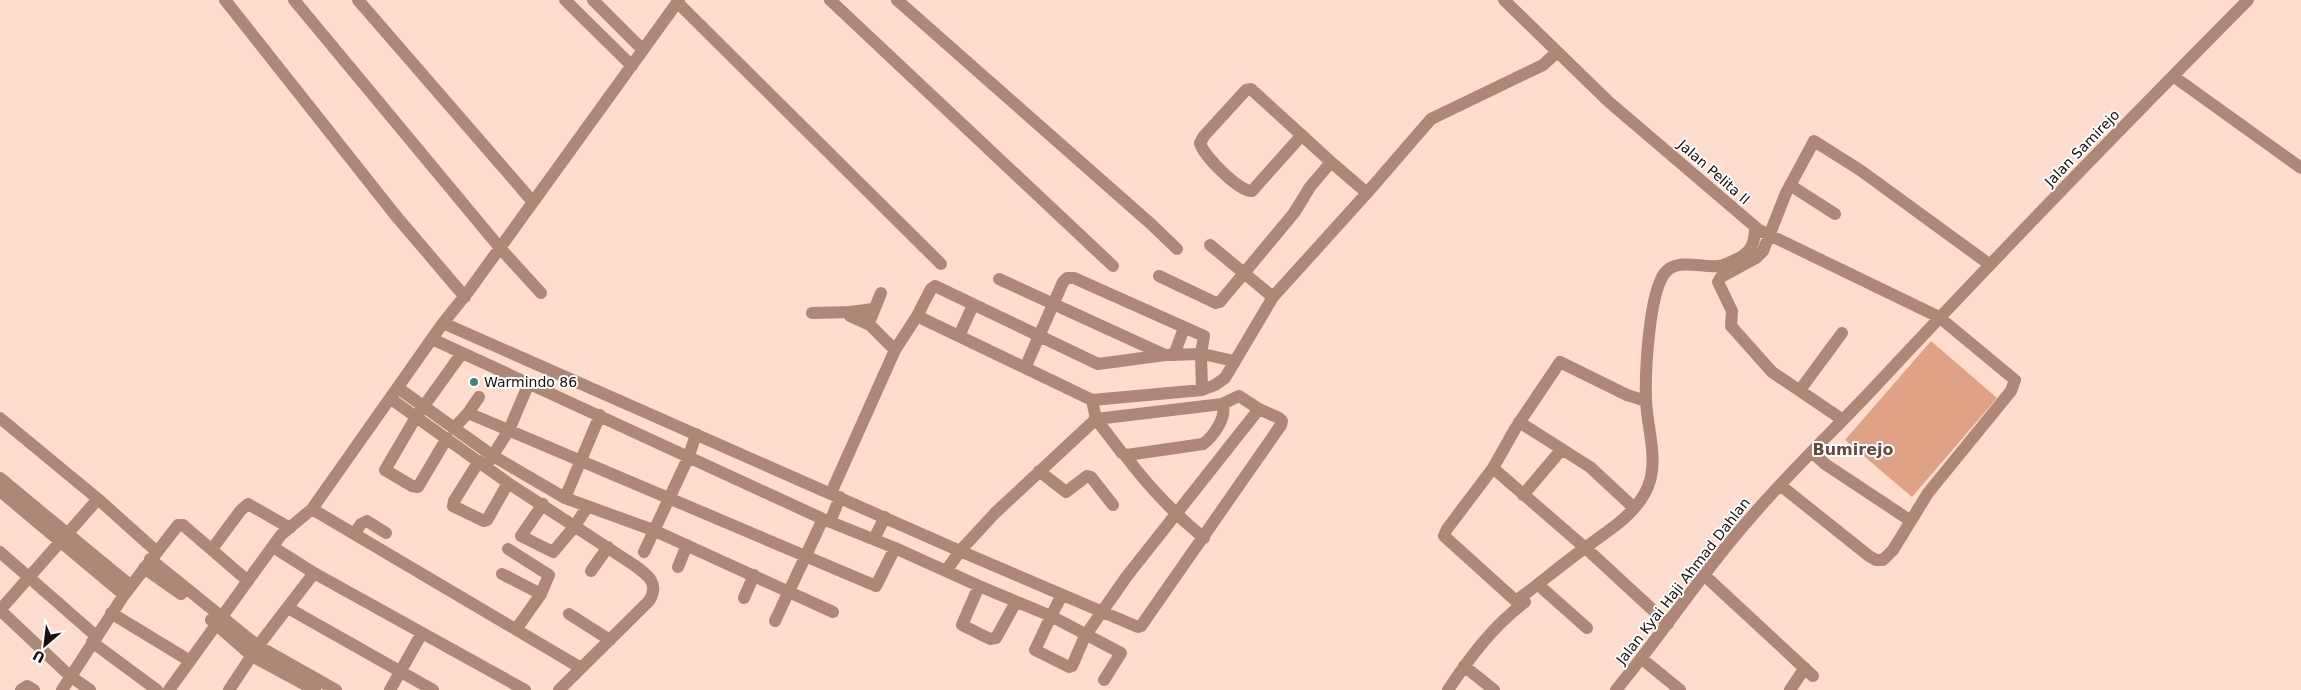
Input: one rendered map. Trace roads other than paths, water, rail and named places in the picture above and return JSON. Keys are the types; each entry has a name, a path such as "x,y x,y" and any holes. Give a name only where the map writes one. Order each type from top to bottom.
{"street":[{"path":"225,0 396,216 465,297"},
{"path":"294,0 500,248 541,293"},
{"path":"358,0 533,202"},
{"path":"565,0 632,66"},
{"path":"830,0 1113,266"},
{"path":"897,0 1144,217 1177,249"},
{"name":"Jalan Pelita II","path":"1504,0 1609,102 1762,232 1939,316 2012,376 2015,384 1928,493 1911,521"},
{"name":"Jalan Samirejo","path":"1939,316 2248,0"},
{"path":"169,690 273,547 290,528 312,509 443,323 465,297 678,1 941,264"},
{"path":"583,18 595,2 644,50"},
{"path":"946,571 960,551 995,512 1039,471 1094,410 1202,390 1215,385 1224,378 1271,301 1431,119 1544,65 1564,58"},
{"path":"2173,76 2301,168"},
{"path":"1302,135 1252,191 1243,189 1205,155 1200,143 1204,136 1248,89 1302,135 1367,193"},
{"path":"1843,420 1772,372 1731,326 1732,311 1718,282 1720,272 1745,254 1762,232 1814,141 1860,170 1989,264"},
{"path":"1159,276 1218,303 1289,218 1310,187 1331,162"},
{"path":"1790,185 1834,214"},
{"path":"1207,245 1271,301"},
{"path":"1517,604 1543,589 1626,519 1644,494 1652,476 1653,462 1646,401 1654,301 1659,284 1665,273 1673,266 1691,264 1720,272"},
{"path":"1026,368 1063,282 1067,278 1074,278 1204,336 1200,354 1202,390"},
{"path":"999,279 1131,341 1169,355"},
{"path":"775,621 806,556 827,521 835,495 895,350 918,316 931,289 935,286 1098,364 1169,355 1200,354 1234,361"},
{"path":"870,325 873,309 882,293"},
{"path":"959,336 973,305"},
{"path":"812,313 873,309"},
{"path":"850,312 850,317 870,325 895,350"},
{"path":"918,316 1026,368 1094,410 1124,454 1155,494 1176,515 1204,538"},
{"name":"Jalan Kyai Haji Ahmad Dahlan","path":"1616,690 1642,659 1663,619 1704,575 1747,521 1939,316"},
{"path":"443,323 1062,596 1138,627 1141,626 1204,538 1281,426 1282,421 1239,396 1222,404 1094,410"},
{"path":"1169,355 1184,328"},
{"path":"1800,390 1842,333"},
{"path":"432,339 827,521 895,548 1051,616 1121,653 1104,680"},
{"path":"1120,361 1131,341"},
{"path":"462,353 420,412 385,470 412,486 418,487 450,433 479,397"},
{"path":"1517,604 1444,536 1447,530 1493,468 1519,422 1560,362 1627,395 1646,401"},
{"path":"569,401 579,382"},
{"path":"508,483 487,520 484,521 454,506 454,502 487,462 509,430 529,383"},
{"path":"394,394 450,433 487,462 508,483 577,524 645,573 654,586 654,593 649,601 559,690"},
{"path":"1124,454 1203,444 1221,421 1224,410 1222,404"},
{"path":"1062,596 1035,648 1037,652 1072,666 1086,636 1127,576 1259,409"},
{"path":"468,413 876,586 895,548"},
{"path":"565,498 600,415"},
{"path":"1519,422 1590,467 1634,508"},
{"path":"2,425 98,499 150,559 219,622 255,651 315,690"},
{"path":"644,552 689,456 696,434"},
{"path":"1523,495 1562,449"},
{"path":"1780,485 1876,560 1886,558 1911,521 1820,461 1812,452"},
{"path":"487,462 565,498 653,530 833,612"},
{"path":"1493,468 1589,550 1663,619"},
{"path":"1039,471 1066,492 1087,476 1092,476 1113,505"},
{"path":"0,478 63,537 127,591"},
{"path":"0,491 63,537"},
{"path":"90,690 70,676 0,610 28,575 98,499"},
{"path":"212,549 248,504 290,528"},
{"path":"542,504 522,533 524,538 553,552 577,524 587,507"},
{"path":"312,509 517,628 581,668"},
{"path":"874,540 885,517"},
{"path":"355,533 361,524 367,521 386,533"},
{"path":"62,690 111,613 150,559 178,525 183,525 248,581"},
{"path":"678,567 687,545"},
{"path":"273,547 314,573 525,690"},
{"path":"591,571 608,547"},
{"path":"508,549 547,573 549,578 541,594 517,628"},
{"path":"1448,690 1490,633 1517,604 1589,550"},
{"path":"0,552 28,575 94,639 156,690"},
{"path":"228,690 314,573"},
{"path":"502,574 541,594"},
{"path":"744,598 754,575"},
{"path":"1704,575 1809,672 1790,690"},
{"path":"979,586 962,625 990,639 996,638 1016,602"},
{"path":"1543,589 1587,628"},
{"path":"288,608 433,690"},
{"path":"111,613 190,661"},
{"path":"569,614 610,640"},
{"path":"390,690 422,633"},
{"path":"255,651 336,690"},
{"path":"1642,659 1680,690"},
{"path":"1464,666 1494,690"},
{"path":"21,690 27,686 34,690"}],"place":[{"name":"Warmindo 86","path":"474,382"}],"district":[{"name":"Bumirejo","path":"1853,449"}]}
